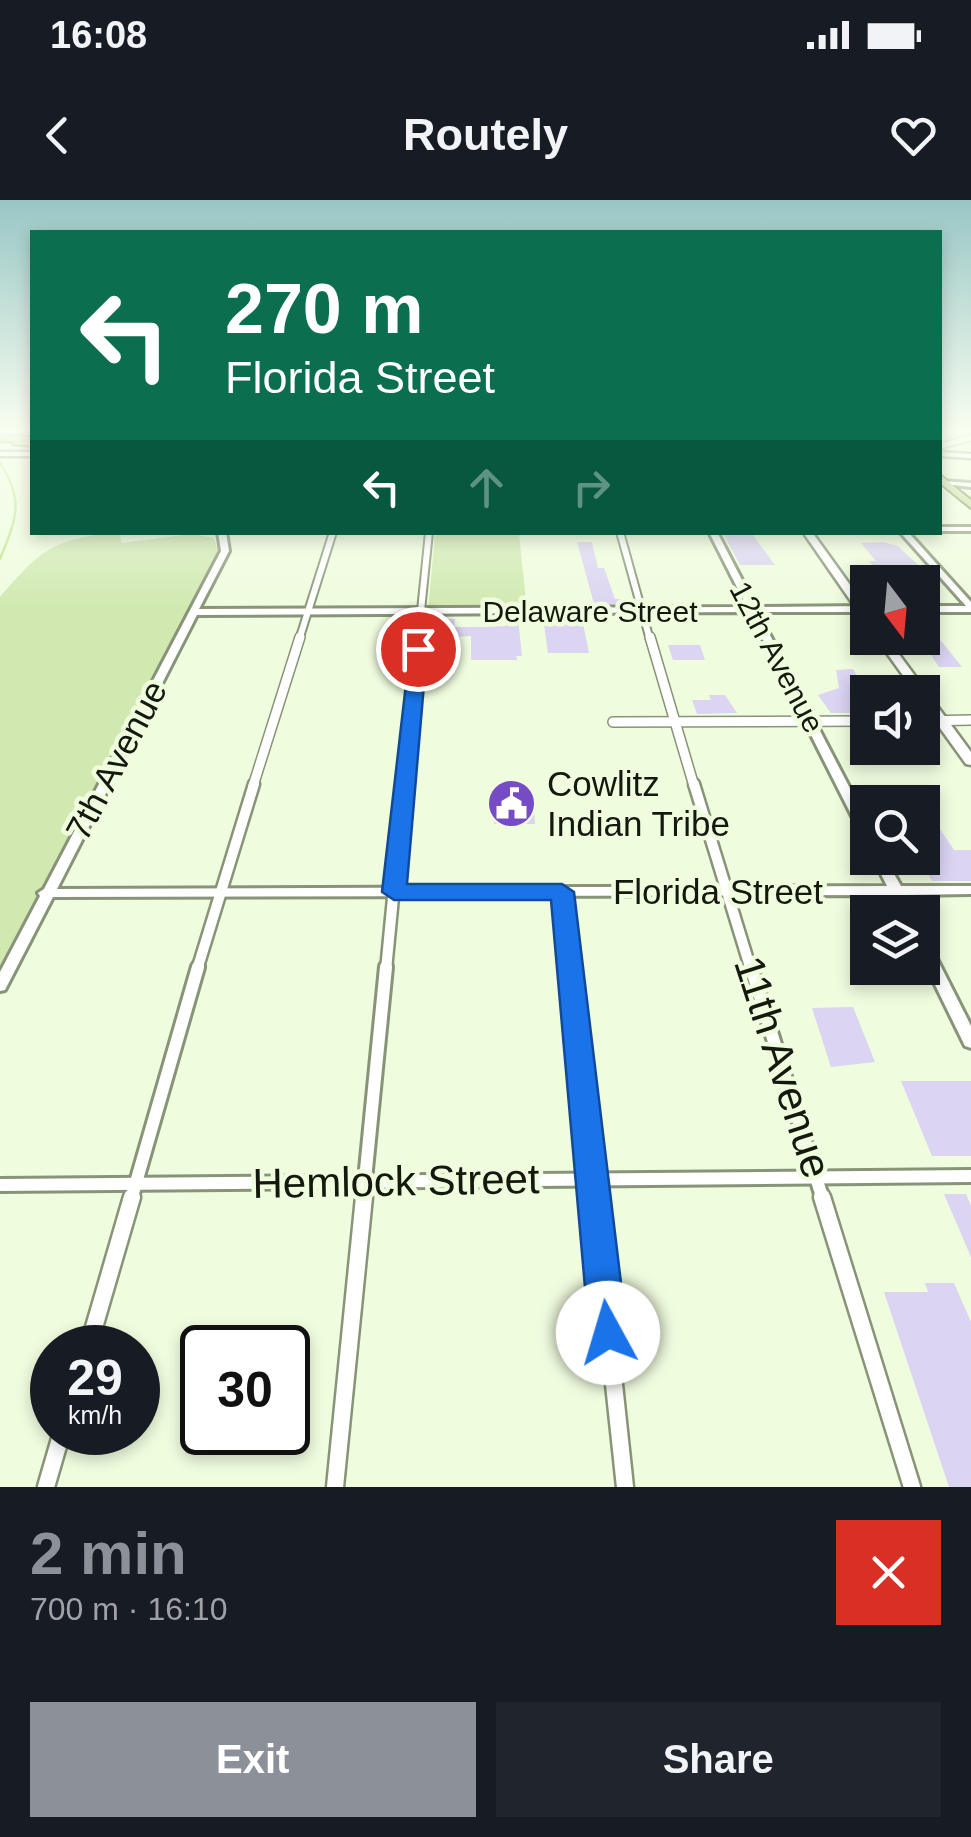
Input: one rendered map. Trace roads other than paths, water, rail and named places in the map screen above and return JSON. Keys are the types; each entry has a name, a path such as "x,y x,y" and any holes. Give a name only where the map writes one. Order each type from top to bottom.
{"main road":[{"path":"809,535 850,591"},
{"path":"895,655 971,761"}],"street":[{"path":"942,529 971,529"},
{"name":"7th Avenue","path":"0,986 224,551 222,535"},
{"path":"95,1325 218,894 332,535"},
{"path":"335,1487 429,535"},
{"name":"11th Avenue","path":"621,535 912,1487"},
{"name":"12th Avenue","path":"714,535 850,799"},
{"path":"906,535 971,608"},
{"path":"940,609 971,608"},
{"name":"Delaware Street","path":"193,612 850,612"},
{"path":"940,721 971,720"},
{"path":"613,722 850,721"},
{"path":"888,875 899,895"},
{"name":"Florida Street","path":"45,893 971,890"},
{"path":"562,892 625,1487"},
{"path":"940,979 971,1042"},
{"name":"Hemlock Street","path":"0,1185 971,1176"},
{"path":"46,1487 55,1455"}],"waterway":[{"path":"0,559 15,510 13,489"}],"place":[{"name":"Cowlitz Indian Tribe","path":"512,803"}]}
